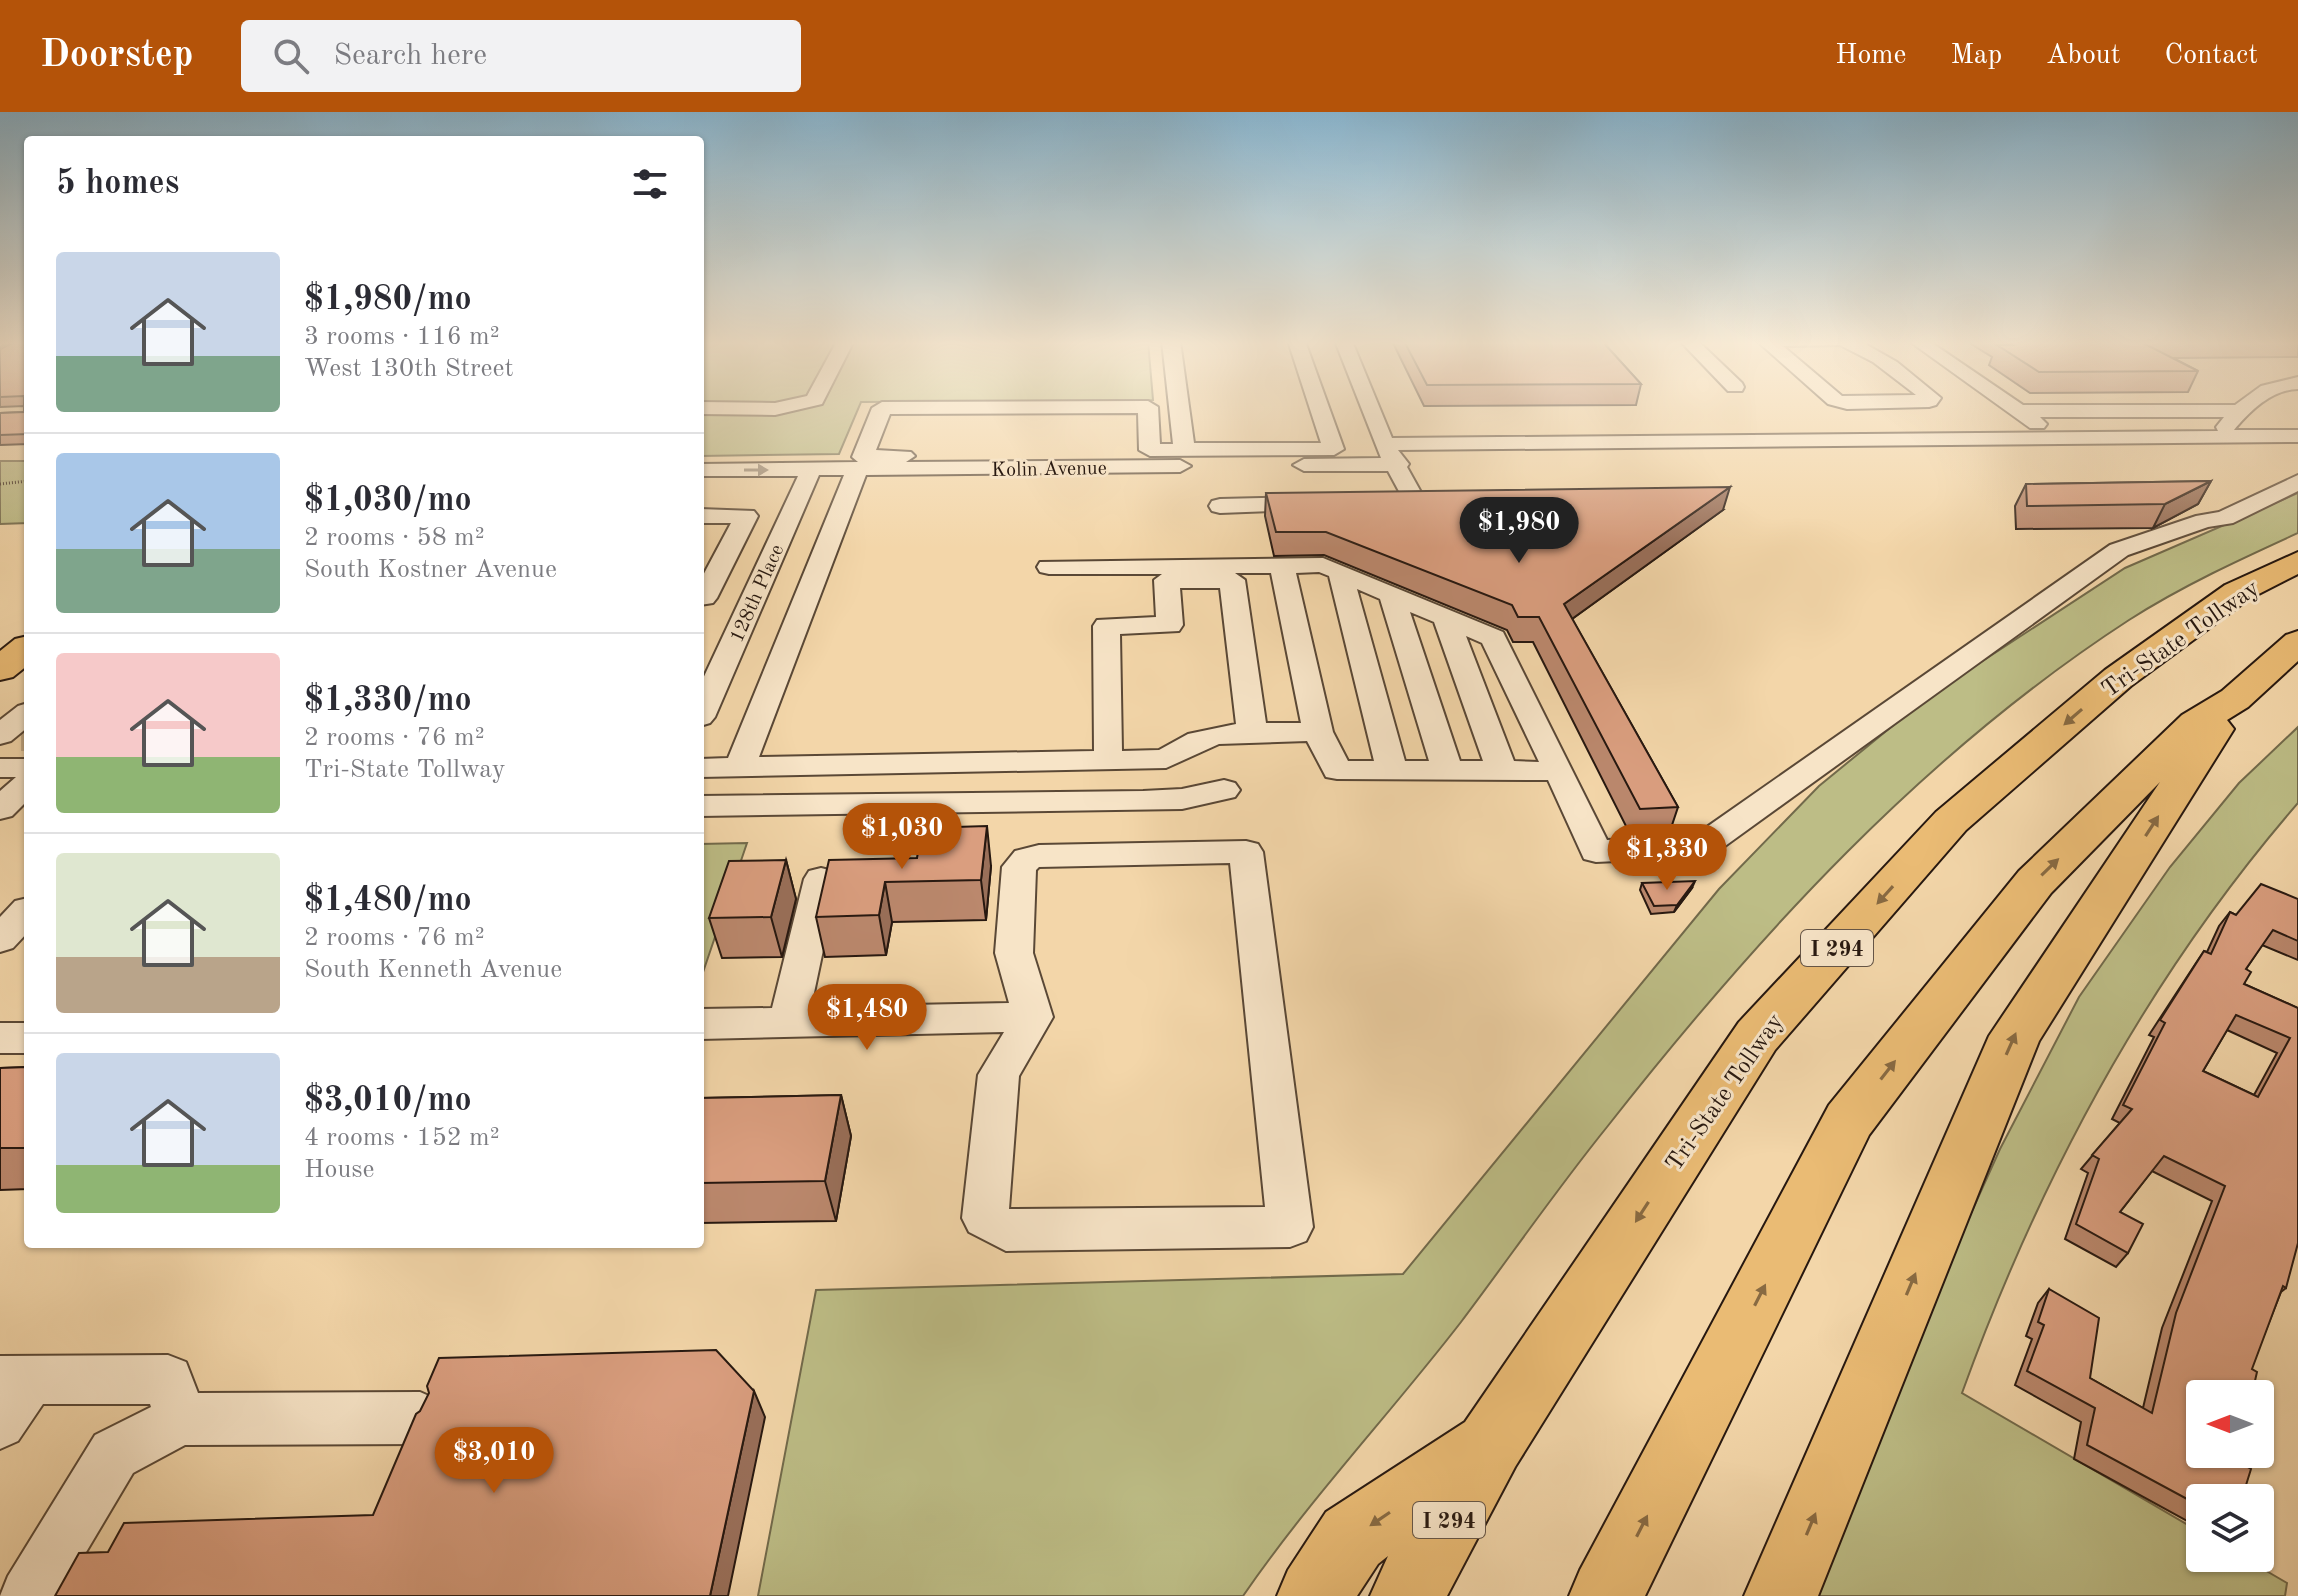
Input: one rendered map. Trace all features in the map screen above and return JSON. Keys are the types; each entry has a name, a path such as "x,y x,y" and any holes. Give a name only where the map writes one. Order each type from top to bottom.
{"main road":[{"name":"Tri-State Tollway","path":"1407,1596 1491,1443 1757,1036 1951,821 2118,678 2237,592 2298,562"},
{"path":"1606,1596 1848,1121 2035,882 2196,723 2235,699 2298,642"},
{"path":"0,669 24,650"},
{"path":"1781,1596 2015,1036 2235,699"},
{"path":"1314,1596 1352,1538 1491,1443"}],"street":[{"path":"881,410 863,457 904,456"},
{"path":"1148,410 1150,450 1334,449 1320,410"},
{"path":"1179,410 1184,450"},
{"path":"1372,410 1384,444 1424,502 1386,503"},
{"path":"2019,411 2238,411"},
{"path":"2019,411 2058,438"},
{"path":"2219,436 2238,411"},
{"path":"2247,436 2297,470 2298,475"},
{"path":"1384,444 2298,436"},
{"name":"Kolin Avenue","path":"704,470 1398,464"},
{"path":"740,767 857,469"},
{"name":"128th Place","path":"704,701 811,470"},
{"path":"1049,567 1323,565 1340,572 1493,638 1596,851 1702,846 2119,550 2204,521 2225,518 2298,482"},
{"path":"1220,506 1341,504"},
{"path":"704,516 746,516 704,597"},
{"path":"1282,565 1318,732 1337,770 1559,771"},
{"path":"1340,572 1392,771"},
{"path":"1108,749 1106,626 1170,625 1167,580 1232,580 1252,733"},
{"path":"1391,594 1448,771"},
{"path":"704,601 754,597"},
{"path":"1445,617 1502,771"},
{"path":"704,768 1166,759 1181,746 1193,741 1252,733 1318,732"},
{"path":"0,768 24,768"},
{"path":"0,811 24,787"},
{"path":"704,806 1143,801 1182,799 1224,790"},
{"path":"0,811 24,813"},
{"path":"1246,852 1290,1227 1006,1231 985,1218 999,1075 1033,1017 1014,953 1019,867 1027,859 1246,852"},
{"path":"788,1022 821,879"},
{"path":"0,939 24,914"},
{"path":"704,1024 1033,1017"},
{"path":"0,1423 14,1380 168,1379 181,1419"},
{"path":"28,1596 114,1454 181,1419 420,1418"}],"path":[{"path":"0,484 24,481"}],"green space":[{"path":"704,410 858,410 839,454 704,456"},
{"path":"0,461 24,461 24,523 0,524"},
{"path":"2298,493 2298,533 2170,596 2054,672 1982,728 1847,852 1723,986 1664,1056 1551,1199 1461,1322 1322,1491 1243,1596 758,1596 816,1290 1403,1274 1719,889 1819,786 1929,696 2125,568"},
{"path":"2298,727 2298,803 2193,938 2103,1083 2026,1235 1962,1393 2186,1524 2186,1572 2268,1572 2287,1583 2285,1596 1816,1596 1894,1384 2000,1149 2079,997 2170,867 2239,783"},
{"path":"747,843 704,969 704,844"}],"building":[{"path":"24,412 24,434 0,435 0,413"},
{"path":"2211,481 2165,504 2027,506 2026,484"},
{"path":"1730,487 1564,604 1678,807 1640,809 1539,617 1518,617 1512,605 1326,532 1276,532 1266,493"},
{"path":"987,826 981,880 885,882 879,915 816,917 829,860 917,858 922,828"},
{"path":"786,860 771,917 709,918 729,861"},
{"path":"1695,881 1677,905 1654,906 1642,883"},
{"path":"2261,884 2298,899 2298,941 2273,930 2246,969 2251,972 2244,984 2298,1008 2298,1243 2286,1288 2283,1286 2252,1369 2257,1372 2255,1380 2186,1380 2186,1468 2249,1468 2246,1484 2186,1484 2186,1498 2087,1445 2095,1408 2027,1371 2044,1325 2038,1322 2049,1289 2099,1318 2090,1378 2152,1413 2176,1313 2225,1186 2164,1156 2120,1212 2143,1224 2128,1253 2076,1224 2099,1159 2092,1155 2132,1109 2123,1105 2165,1023 2160,1020 2204,951 2211,954 2230,912 2236,915","holes":["2236,1015 2290,1038 2258,1097 2203,1071"]},
{"path":"24,1067 24,1148 0,1148 0,1068"},
{"path":"841,1095 825,1181 704,1183 704,1098"},
{"path":"716,1350 754,1391 710,1596 55,1596 79,1553 108,1552 124,1523 373,1515 416,1414 429,1393 427,1386 439,1358"}]}
